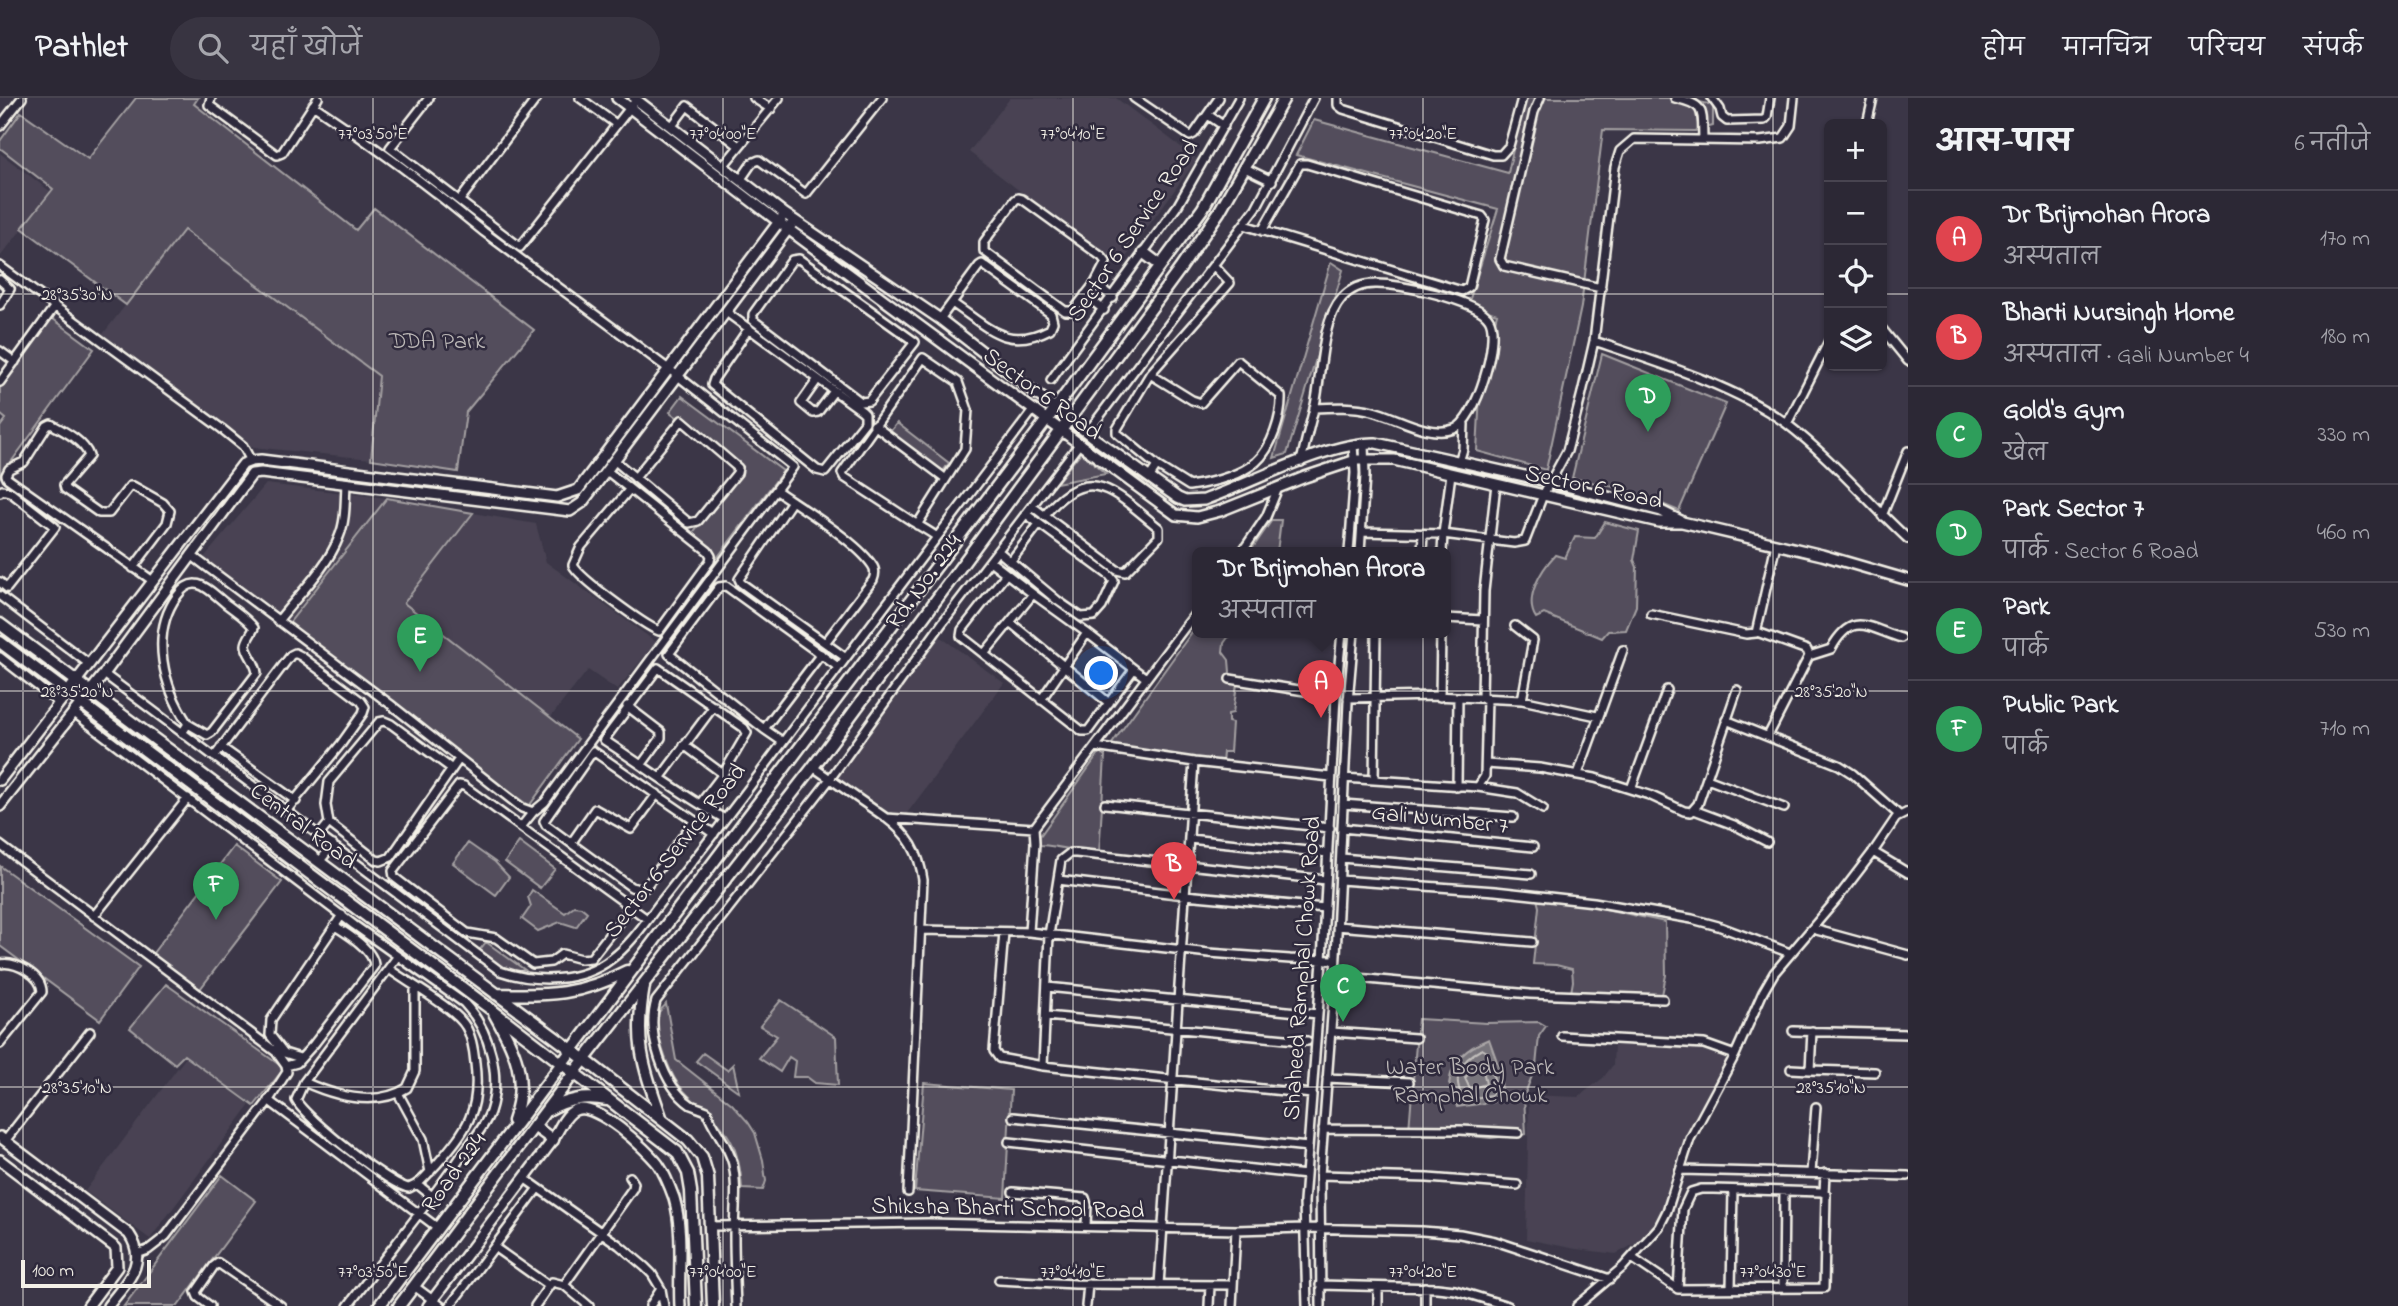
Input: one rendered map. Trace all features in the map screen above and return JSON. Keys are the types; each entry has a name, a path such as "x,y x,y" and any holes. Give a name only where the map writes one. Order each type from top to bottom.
{"main road":[{"name":"Rd. No. 224","path":"561,1062 1046,421 1203,208 1264,98"},
{"name":"Rd. No. 224","path":"574,1073 813,767 1180,269 1219,212 1284,98"},
{"path":"1144,253 1160,265"},
{"name":"Central Road","path":"0,624 496,993 688,1140 702,1157 709,1185 713,1306"},
{"name":"Central Road","path":"0,642 66,693 77,708 303,869 677,1152 688,1173 696,1306"},
{"path":"496,993 556,995 602,984 631,969"},
{"path":"645,982 639,1015 639,1046 662,1120"},
{"path":"492,1010 515,1052 519,1074 518,1106 509,1131"},
{"name":"Road 224","path":"379,1306 561,1062"},
{"name":"Road 224","path":"399,1306 574,1073"},
{"path":"544,1112 571,1099 584,1097 611,1101"},
{"path":"534,1126 553,1140"}],"street":[{"path":"0,126 22,98"},
{"path":"211,98 209,105 277,155 282,153 318,98"},
{"path":"429,98 390,148 520,247 636,99"},
{"path":"460,200 537,98"},
{"path":"580,98 616,124"},
{"name":"Sector 6 Road","path":"617,98 782,218 795,220 940,319 1087,433 1185,501 1204,500 1301,462 1364,443 1390,445 1552,482 1661,511 1682,522"},
{"path":"754,98 771,109"},
{"path":"724,165 779,98"},
{"path":"741,178 752,163 759,160 806,194 882,98"},
{"path":"1134,98 1189,136 1194,134 1219,98"},
{"name":"Sector 6 Service Road","path":"1051,380 1178,205 1239,98"},
{"path":"1087,433 1244,225 1272,181 1314,98"},
{"path":"1338,98 1338,105 1343,109 1493,155 1501,155 1509,146 1522,98"},
{"path":"1540,98 1531,124 1500,259 1504,266 1601,288"},
{"path":"1675,98 1695,100 1699,106 1703,140"},
{"path":"1712,98 1727,121 1764,120 1767,117 1770,98"},
{"path":"1362,532 1443,534 1514,543 1525,541 1544,495 1567,451 1594,341 1615,167 1620,151 1634,139 1773,141 1783,138 1791,126 1794,98"},
{"path":"1868,119 1873,98"},
{"name":"Sector 6 Road","path":"636,99 741,178 782,218 788,229 1176,515 1197,517 1361,459 1394,460 1659,522 1682,522"},
{"path":"672,126 688,102 739,146"},
{"path":"313,105 408,172 484,232 669,369 793,467 595,734 589,749 544,821 631,887 639,889 645,888 694,821"},
{"path":"1208,115 1224,126"},
{"path":"1244,225 1262,231 1462,291 1470,284 1486,220 1482,216 1307,163 1300,164 1262,231"},
{"path":"1245,168 1272,181"},
{"path":"1022,199 1102,257 1106,262 1105,268 1095,283 1073,311 1065,312 984,251 984,242 1015,200 1022,199"},
{"path":"0,780 243,464 251,461 558,497 578,490 782,218"},
{"path":"0,806 103,674 252,474 570,511 582,503 607,471 795,220"},
{"path":"915,342 799,259 792,260 752,318 865,402 869,401 915,342 924,328"},
{"path":"940,319 952,303 982,264 1051,314 1053,321 1050,329 1038,335 1017,340 1005,338 952,303"},
{"path":"0,266 222,429 243,446 251,461"},
{"path":"1150,374 1201,403 1238,360 1281,396 1277,425 1258,461 1243,470 1204,484 1189,486 1157,466 1117,433 1150,374 1230,283 1214,267"},
{"path":"0,280 10,292 0,305"},
{"path":"1095,283 1112,298"},
{"path":"1301,462 1331,318 1341,299 1355,288 1373,284 1396,285 1466,304 1482,311 1488,317 1493,331 1480,392 1464,424 1463,449 1459,462"},
{"path":"1085,295 1104,310"},
{"path":"0,382 55,306"},
{"path":"726,312 749,328 862,411 866,417 823,473 712,385 749,328"},
{"path":"1887,335 1908,361"},
{"path":"1594,341 1746,399 1787,424 1908,539"},
{"path":"0,351 15,362"},
{"path":"1787,424 1824,351"},
{"path":"917,524 965,449 968,410 958,382 923,358 842,473 844,477 937,537"},
{"path":"818,379 802,401 813,413 818,412 834,391"},
{"path":"1314,408 1370,410 1426,429 1440,431 1464,424"},
{"name":"Sector 6 Service Road","path":"103,674 500,971 521,978 570,977 591,972 612,959 647,919 725,820 1034,410"},
{"path":"614,460 635,478 689,523 694,523 737,473 738,468 682,420 635,478"},
{"path":"133,568 167,523 170,511 163,503 130,486 109,513 99,513 65,489 64,485 86,461 89,456 87,449 65,431 51,424 47,426 24,462 9,469 7,478 133,568 153,581"},
{"path":"874,425 946,479"},
{"path":"736,1306 736,1195 732,1160 723,1139 711,1124 707,1111 691,1105 669,1079 656,1044 653,1010 656,1001 830,779 1080,443"},
{"path":"1350,547 1364,443"},
{"path":"1353,445 1361,459 1360,547"},
{"path":"1882,516 1908,451"},
{"path":"1149,478 1157,466"},
{"path":"607,471 711,556 659,631 575,571 573,565 581,547 629,490"},
{"path":"1443,547 1451,474"},
{"path":"278,621 336,545 342,528 346,483"},
{"path":"1478,787 1485,778 1486,764 1483,620 1496,484"},
{"path":"1032,507 1044,516 1121,572 1125,572 1159,537 1159,528 1113,491 1101,486 1086,486 1064,494 1044,516"},
{"path":"1245,547 1266,517 1278,488"},
{"path":"777,491 860,552 873,566 873,580 825,643"},
{"path":"0,492 10,492 55,527 1,596 89,664"},
{"path":"792,501 739,579 846,658"},
{"path":"998,551 1081,617 1094,616 1102,607 1114,581 1110,576 1026,514"},
{"path":"1682,522 1822,555 1908,580"},
{"path":"1010,562 1039,524"},
{"path":"1422,547 1423,534"},
{"path":"1757,632 1776,544"},
{"path":"191,555 522,808 533,812"},
{"path":"990,561 1146,678"},
{"path":"1006,574 962,631 964,640 1041,700 1086,731 1134,669"},
{"path":"0,582 8,587"},
{"path":"194,583 208,589 254,628 246,642 246,648 257,664 257,673 212,732 207,735 188,724 172,697 164,664 162,636 170,606 178,593 194,583"},
{"path":"783,742 669,656 670,650 722,586 838,667"},
{"path":"984,654 1033,594"},
{"path":"1651,614 1746,635 1757,632 1807,650 1809,656"},
{"path":"1029,932 1034,828 1192,618"},
{"path":"1451,618 1483,620"},
{"path":"1011,623 1109,703"},
{"path":"1768,736 1809,656 1831,649 1837,636 1850,625 1861,625 1901,638"},
{"path":"1515,626 1533,640 1522,700"},
{"path":"1041,700 1087,633"},
{"name":"Shaheed Ramphal Chowk Road","path":"1307,1306 1304,1228 1306,1175 1341,638"},
{"name":"Shaheed Ramphal Chowk Road","path":"1321,1306 1320,1175 1332,1032 1348,698 1353,638"},
{"path":"1374,780 1376,638"},
{"path":"1440,696 1441,638"},
{"path":"1578,774 1623,650"},
{"path":"214,757 291,655 295,653 301,656 361,701 365,707 341,744 287,810"},
{"path":"764,729 821,654"},
{"path":"0,657 59,703"},
{"path":"604,740 657,668 714,706 747,733 723,774 700,804"},
{"path":"1230,680 1336,696"},
{"path":"1631,789 1667,690"},
{"path":"1694,810 1737,690"},
{"path":"1348,698 1440,696 1522,700 1597,716"},
{"path":"1457,786 1458,697"},
{"path":"627,706 662,732 661,738 642,764"},
{"path":"661,777 714,706"},
{"path":"77,708 294,879 397,957 464,1003 474,1014 488,1045 495,1072 495,1094 489,1115 432,1196 348,1306"},
{"path":"1726,720 1839,765 1899,815"},
{"path":"452,769 391,724 379,722 329,782 326,805 329,823 376,860 391,858 459,759"},
{"path":"182,733 188,724"},
{"path":"595,734 725,820"},
{"path":"684,745 723,774"},
{"path":"220,747 296,801"},
{"path":"1095,747 1194,762 1331,777"},
{"path":"589,749 714,834"},
{"path":"521,827 589,749"},
{"path":"1159,1285 1194,762"},
{"path":"1486,764 1578,774 1631,789 1684,811 1694,810 1734,825 1767,842"},
{"path":"813,767 905,834 920,862 923,880 908,1192"},
{"path":"1344,778 1478,787 1517,793 1543,809"},
{"path":"1707,779 1784,808"},
{"path":"387,886 394,877 393,872 459,785 647,919"},
{"path":"572,842 595,809 631,829 657,794"},
{"path":"94,916 188,797"},
{"path":"1105,803 1330,828"},
{"path":"1343,804 1513,817"},
{"path":"1577,1306 1632,1258 1659,1227 1667,1211 1690,1139 1735,1055 1763,992 1790,953 1814,929 1899,815 1908,812"},
{"path":"886,818 1034,828"},
{"path":"320,834 329,823"},
{"name":"Gali Number 7","path":"1342,828 1533,847"},
{"path":"1189,839 1328,853"},
{"path":"0,845 276,1052 286,1066 287,1072 268,1100 166,1236 148,1250 137,1254"},
{"path":"320,862 333,845"},
{"path":"1873,852 1908,873"},
{"path":"1043,1066 1049,935 1061,860 1070,853 1326,880"},
{"path":"1342,858 1531,874"},
{"path":"294,879 303,869"},
{"path":"394,877 467,933 496,938 533,964 551,962 562,954 581,959 591,958 630,908"},
{"path":"1058,880 1325,908"},
{"path":"1340,880 1508,892 1594,902 1705,922 1790,953"},
{"path":"300,1058 284,1053 270,1035 271,1020 342,915"},
{"path":"286,1066 297,1063 314,1044 374,966 373,957 368,951 335,926"},
{"path":"1337,926 1532,942"},
{"path":"1814,929 1908,955"},
{"path":"921,930 1029,932 1182,950 1335,960"},
{"path":"1003,932 994,1051 995,1055 1002,1059 1173,1081 1312,1094"},
{"path":"389,969 451,1012 466,1026 477,1079 476,1102 466,1126 430,1172 409,1188 396,1185 377,1171 301,1108 296,1100 304,1082 397,957"},
{"path":"0,964 12,963 38,979 42,986 41,992 0,1044"},
{"path":"1335,975 1530,994 1662,999"},
{"path":"304,1082 337,1096 349,1098 398,1093 407,1088 415,1071 415,987"},
{"path":"1047,987 1318,1014"},
{"path":"1046,1016 1307,1041"},
{"path":"1793,1031 1908,1034"},
{"path":"1810,1070 1812,1031"},
{"path":"90,1032 2,1139 129,1234 137,1254 134,1269 108,1306"},
{"path":"1332,1032 1416,1038"},
{"path":"1562,1037 1704,1044 1735,1055"},
{"path":"1791,1069 1875,1072"},
{"path":"1328,1079 1409,1082"},
{"path":"398,1093 424,1139 430,1172"},
{"path":"268,1100 438,1228"},
{"path":"1811,1173 1816,1107"},
{"path":"414,1286 434,1304 570,1114 580,1109 599,1114 631,1137 659,1166 675,1202 679,1236 680,1306"},
{"path":"1013,1117 1308,1147"},
{"path":"1323,1129 1518,1133"},
{"path":"1009,1142 1306,1175"},
{"path":"0,1160 116,1248 117,1267 88,1306"},
{"path":"1681,1170 1908,1176 1908,1166"},
{"path":"1632,1258 1678,1289 1825,1287 1825,1173"},
{"path":"1320,1175 1428,1178 1517,1185"},
{"path":"564,1285 634,1188 631,1177"},
{"path":"524,1178 603,1234 652,1274 661,1289 664,1306"},
{"path":"417,1184 432,1196"},
{"path":"450,1306 538,1188"},
{"path":"1678,1289 1680,1243 1686,1200 1691,1192 1701,1189 1824,1192"},
{"path":"1731,1289 1733,1190"},
{"path":"1013,1192 1085,1198 1086,1226"},
{"path":"1783,1288 1784,1192"},
{"name":"Shiksha Bharti School Road","path":"711,1226 928,1223 1236,1230 1304,1228 1460,1234 1505,1244 1610,1279"},
{"path":"1233,1306 1236,1230"},
{"path":"494,1247 549,1286"},
{"path":"210,1306 198,1297 196,1292 218,1264 281,1306"},
{"path":"999,1280 1233,1285"},
{"path":"535,1306 552,1282 564,1285 589,1306"},
{"path":"1086,1306 1088,1284"},
{"path":"1209,1306 1210,1285"},
{"path":"1320,1285 1455,1290 1508,1306"},
{"path":"1377,1287 1378,1306"},
{"path":"1425,1287 1425,1306"},
{"path":"649,1306 661,1289"}],"shaded area":[{"path":"1010,98 1116,98 1197,159 1119,267 969,152"},
{"path":"0,153 51,192 0,257"},
{"path":"184,230 380,376 371,459 252,447 103,334"},
{"path":"266,484 387,498 286,627 202,560"},
{"path":"473,513 536,524 546,562 656,642 617,690 588,670 550,718 404,603"},
{"path":"938,635 1004,683 905,816 887,815 840,783 837,773"},
{"path":"1614,1044 1707,1049 1731,1057 1675,1163 1663,1212 1644,1239 1616,1254 1526,1239 1529,1095 1578,1097 1603,1078 1613,1065"},
{"path":"186,1057 250,1105 150,1239 85,1191"}],"green space":[{"name":"DDA Park","path":"136,98 198,98 194,104 356,230 374,208 534,330 466,412 458,472 371,459 379,376 184,230 126,305 22,228 53,189 0,148 0,141 21,112 88,159"},
{"path":"1524,98 1682,98 1713,105 1713,126 1695,131 1603,130 1581,307 1546,470 1477,451 1481,374 1497,314 1468,305 1498,209 1296,155 1314,120 1508,173"},
{"path":"1331,262 1343,270 1287,454 1274,458"},
{"path":"49,316 94,349 0,477 0,427 6,419 0,414 0,383"},
{"path":"1602,354 1726,404 1679,511 1628,490 1572,478"},
{"path":"682,396 783,471 717,558 689,538 743,467 670,412"},
{"path":"897,423 949,463 938,478 884,439"},
{"path":"1081,452 1106,474 1056,483"},
{"path":"387,498 473,513 404,603 578,739 529,806 286,627"},
{"path":"1272,520 1281,520 1278,547 1253,547"},
{"path":"1605,522 1639,531 1634,560 1637,567 1636,606 1626,630 1608,631 1602,638 1544,614 1536,618 1533,593 1545,568 1555,555 1565,558 1575,537 1595,538"},
{"path":"1192,632 1192,638 1228,638 1223,652 1229,660 1230,672 1225,680 1237,684 1233,713 1228,714 1228,722 1232,723 1230,752 1223,752 1222,764 1109,748"},
{"path":"1100,752 1105,756 1099,855 1040,845 1040,836"},
{"path":"519,842 555,869 540,888 505,862"},
{"path":"468,843 495,862 509,877 496,895 453,863"},
{"path":"234,846 282,882 197,993 150,957"},
{"path":"0,866 139,967 100,1020 0,946"},
{"path":"532,890 565,913 574,906 587,912 576,927 560,922 538,931 522,919 531,906 528,897"},
{"path":"1537,899 1587,905 1665,922 1666,975 1661,1000 1612,1002 1570,998 1572,969 1533,964 1539,907"},
{"path":"486,942 525,970 507,974 478,952"},
{"path":"166,984 281,1066 282,1071 254,1106 184,1055 175,1064 130,1028"},
{"path":"781,1000 836,1037 838,1085 815,1083 807,1077 793,1077 795,1061 789,1057 780,1072 759,1058 777,1036 760,1026"},
{"path":"666,1004 676,1060 732,1104 755,1133 766,1181 763,1190 742,1189 738,1158 726,1133 675,1079 666,1060 658,1028 659,1012"},
{"name":"Water Body Park Ramphal Chowk","path":"1418,1019 1487,1023 1539,1022 1546,1026 1539,1036 1536,1066 1524,1096 1526,1134 1491,1138 1409,1130"},
{"path":"703,1053 727,1070 733,1064 739,1092 696,1061"},
{"path":"924,1083 1011,1090 1005,1198 915,1191"},
{"path":"222,1175 256,1201 178,1306 124,1306"}],"water":[{"path":"1489,1039 1500,1070 1502,1093 1493,1102 1457,1107 1449,1084 1453,1068 1467,1051"}],"place":[{"name":"Park Sector 7","path":"1648,432"},
{"name":"Park","path":"420,672"},
{"name":"Dr Brijmohan Arora","path":"1321,718"},
{"name":"Bharti Nursingh Home","path":"1174,900"},
{"name":"Public Park","path":"216,920"},
{"name":"Gold's Gym","path":"1343,1022"}]}
